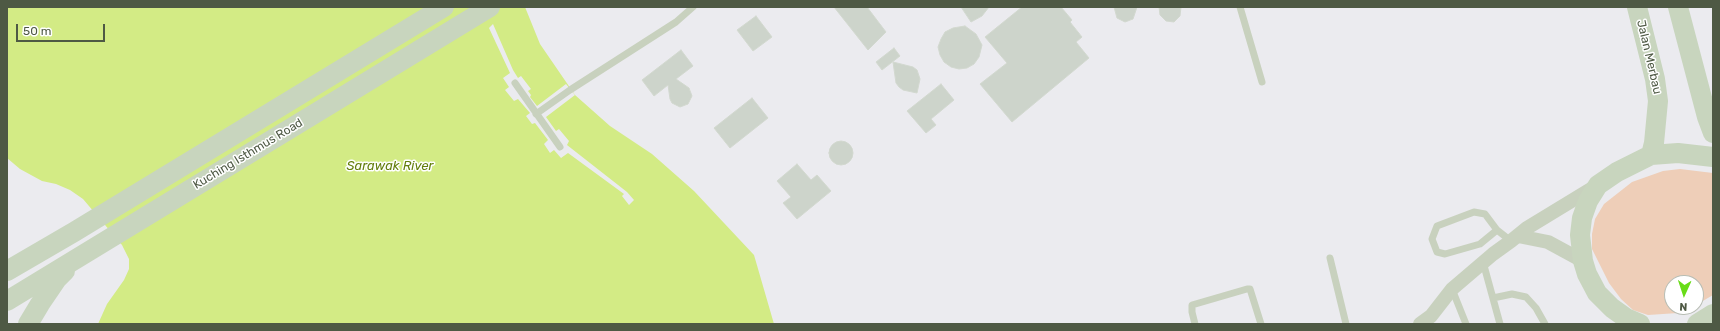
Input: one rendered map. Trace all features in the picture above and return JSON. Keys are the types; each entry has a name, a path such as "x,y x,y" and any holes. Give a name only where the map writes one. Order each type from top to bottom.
{"main road":[{"name":"Kuching Isthmus Road","path":"12,265 74,232 444,7"},
{"name":"Kuching Isthmus Road","path":"7,300 490,7"},
{"name":"Jalan Merbau","path":"1637,7 1655,79 1658,102 1654,143 1651,155"},
{"path":"1678,7 1708,121 1713,133"},
{"path":"1640,324 1626,318 1612,316 1587,274 1583,261 1580,236 1582,218 1588,200 1598,185 1617,172 1651,155 1678,153 1713,157"},
{"path":"28,324 57,279 87,251"},
{"path":"1697,324 1713,314"}],"street":[{"path":"1420,324 1431,316 1441,301 1452,289 1483,261 1528,228 1598,185"},
{"path":"1515,239 1548,242 1583,261"}],"lane":[{"path":"536,114 570,90 670,26 693,7"},
{"path":"1240,7 1262,82"},
{"path":"515,83 560,147"},
{"path":"1497,230 1480,244 1445,254 1437,252 1432,240 1437,226 1474,212 1485,214 1497,230 1515,239"},
{"path":"1330,258 1346,324"},
{"path":"1483,261 1498,322"},
{"path":"1195,324 1192,305 1247,288 1250,289 1261,324"},
{"path":"1452,289 1466,324"},
{"path":"1493,298 1512,294 1526,297 1536,308 1546,324"}],"shaded area":[{"path":"1680,169 1713,173 1713,295 1704,300 1704,275 1664,275 1664,314 1648,315 1633,310 1621,299 1609,283 1592,249 1592,234 1595,219 1604,204 1632,182 1663,171"}],"water":[{"name":"Sarawak River","path":"7,7 525,7 540,44 575,95 610,126 652,154 694,191 754,255 774,324 98,324 107,304 124,280 129,269 129,259 122,245 83,199 70,190 56,184 42,181 20,169 7,158"}],"pier":[{"path":"493,24 513,70 518,78 521,76 531,89 528,91 531,95 530,97 537,106 566,84 575,95 546,117 556,131 559,129 569,141 567,145 627,192 634,200 629,205 622,196 624,194 568,153 561,158 554,150 550,153 544,144 548,140 535,123 532,124 526,116 530,113 518,99 514,101 505,90 509,87 503,78 510,73 489,28"}],"building":[{"path":"834,7 867,7 886,32 868,50"},
{"path":"961,7 989,7 982,16 971,22"},
{"path":"1022,7 1061,7 1072,20 1070,22 1082,37 1076,42 1089,58 1012,122 980,84 1007,63 985,37"},
{"path":"1114,7 1137,7 1133,19 1125,22 1117,18"},
{"path":"1159,7 1181,7 1180,16 1174,22 1166,21 1160,15"},
{"path":"756,16 772,37 753,51 737,30"},
{"path":"965,26 976,34 982,45 979,57 974,64 967,68 959,69 951,67 944,62 938,47 945,32 953,28"},
{"path":"894,48 900,56 882,70 876,62"},
{"path":"681,50 693,66 676,79 689,88 692,96 688,104 680,107 672,103 668,85 654,96 642,80"},
{"path":"893,62 913,67 917,70 920,79 917,93 903,90 899,87 896,83"},
{"path":"941,84 954,100 931,119 936,125 926,133 907,111"},
{"path":"752,98 768,118 730,148 714,128"},
{"path":"841,141 850,144 853,153 850,162 841,165 832,162 829,153 832,144"},
{"path":"797,164 811,180 817,175 831,191 797,219 783,203 791,197 777,181"}]}
